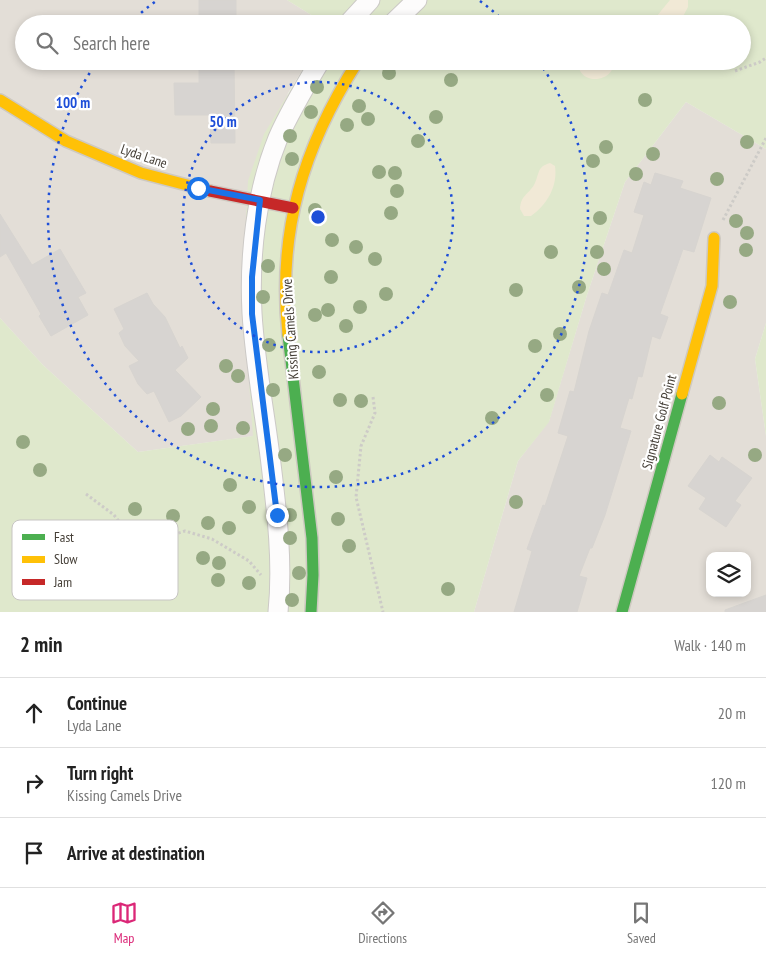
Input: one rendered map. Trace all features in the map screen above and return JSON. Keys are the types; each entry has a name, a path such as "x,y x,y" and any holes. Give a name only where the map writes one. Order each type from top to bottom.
{"street":[{"path":"356,15 370,0"},
{"path":"401,15 417,0"},
{"path":"278,612 279,562 277,515 252,314 252,277 260,200 268,168 278,138 296,100 314,70"},
{"name":"Kissing Camels Drive","path":"311,612 314,568 312,524 285,293 288,234 292,208 302,173 327,112 352,70"},
{"name":"Lyda Lane","path":"0,100 66,141 141,173 198,188 292,208"},
{"name":"Signature Golf Point","path":"622,612 712,286 714,238"}],"path":[{"path":"751,66 766,58"},
{"path":"735,72 740,70"},
{"path":"714,238 766,138"},
{"path":"373,397 375,413 361,446 356,497 383,612"},
{"path":"86,494 118,520"},
{"path":"178,533 185,531 212,539 249,561 262,576"}],"shaded area":[{"path":"0,0 287,0 311,15 15,15 15,70 302,70 288,93 244,250 242,289 254,436 138,452 43,365 0,318"},
{"path":"686,102 766,149 766,323 755,359 766,436 766,612 474,612 518,461 549,421 587,295 625,182"}],"green space":[{"path":"287,0 766,0 766,149 686,102 625,182 587,295 549,422 518,461 474,612 0,612 0,318 43,365 138,452 253,436 242,289 248,181 264,134 303,70 751,70 751,15 311,15"},
{"path":"766,323 766,436 755,359"}],"sand":[{"path":"670,0 688,0 688,7 684,15 658,15"},
{"path":"580,70 611,70 599,79 590,78 582,74"},
{"path":"550,163 555,166 553,188 537,212 531,216 524,216 520,209 522,201 534,185 540,169"}],"building":[{"path":"199,0 236,0 236,15 199,15"},
{"path":"199,70 234,70 235,143 211,143 210,115 175,115 174,83 199,83"},
{"path":"655,173 683,181 680,188 711,198 694,252 683,249 660,314 668,317 660,339 652,336 642,377 638,376 632,399 629,398 620,428 631,431 605,515 579,576 587,578 577,612 514,612 532,551 527,549 543,505 545,506 568,436 558,433 570,391 574,392 589,331 602,293 608,295 624,250 632,253 644,215 634,212 644,182 651,185"},
{"path":"0,214 32,265 60,249 86,293 78,297 88,315 51,336 39,316 41,314 6,253 0,257"},
{"path":"147,293 153,304 165,317 180,348 182,346 188,358 175,370 201,397 181,416 169,422 154,391 147,394 138,384 129,366 139,361 125,346 119,333 124,329 114,309"},
{"path":"710,455 719,462 722,457 752,478 735,501 741,505 726,527 699,509 706,498 688,486"},
{"path":"766,595 766,612 725,612 725,610"}],"traffic: fast":[{"path":"288,335 312,538 311,612"},
{"path":"622,612 682,394"}],"traffic: slow":[{"path":"288,335 287,261 291,226 298,192 322,126 353,70"},
{"path":"0,100 66,141 141,173 210,191"},
{"path":"682,394 712,286 714,238"}],"traffic: jam":[{"path":"210,191 293,208"}],"route":[{"path":"198,188 260,200 252,277 252,314 277,515"}]}
